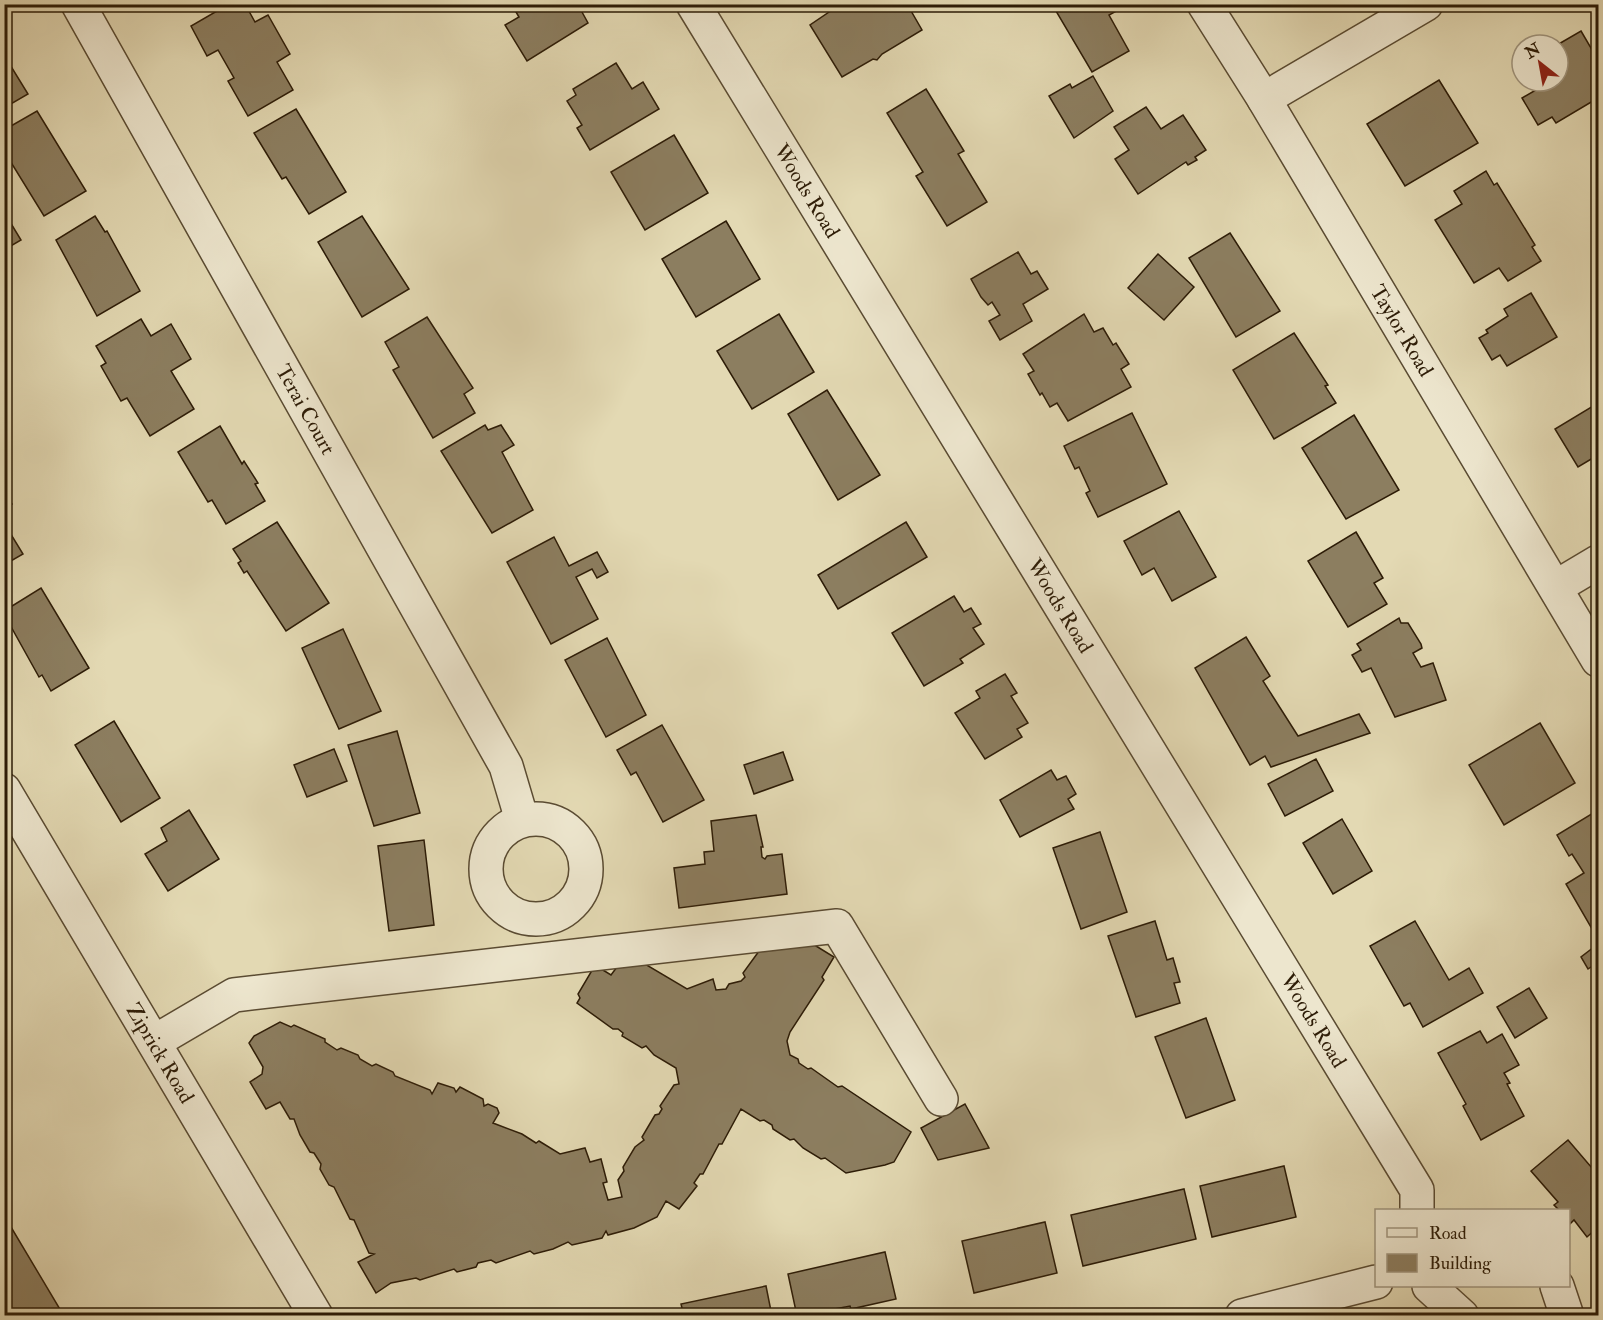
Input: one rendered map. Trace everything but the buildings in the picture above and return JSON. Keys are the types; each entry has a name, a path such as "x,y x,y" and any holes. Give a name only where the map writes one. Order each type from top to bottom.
{"street":[{"name":"Terai Court","path":"78,4 506,766 522,820"},
{"name":"Woods Road","path":"693,4 1411,1180 1417,1190 1417,1209"},
{"name":"Taylor Road","path":"1204,4 1599,660"},
{"path":"1263,99 1426,4"},
{"path":"1556,587 1599,562"},
{"name":"Ziprick Road","path":"4,790 316,1316"},
{"path":"539,818 555,822 570,831 580,844 586,860 586,877 580,893 569,907 555,915 538,919 522,917 508,910 492,892 486,870 488,854 495,839 506,828 522,820 539,818"},
{"path":"537,961 538,919"},
{"path":"154,1042 234,995 837,926 941,1099"},
{"path":"1242,1316 1375,1283"},
{"path":"1430,1287 1462,1316"},
{"path":"1557,1287 1567,1316"}]}
